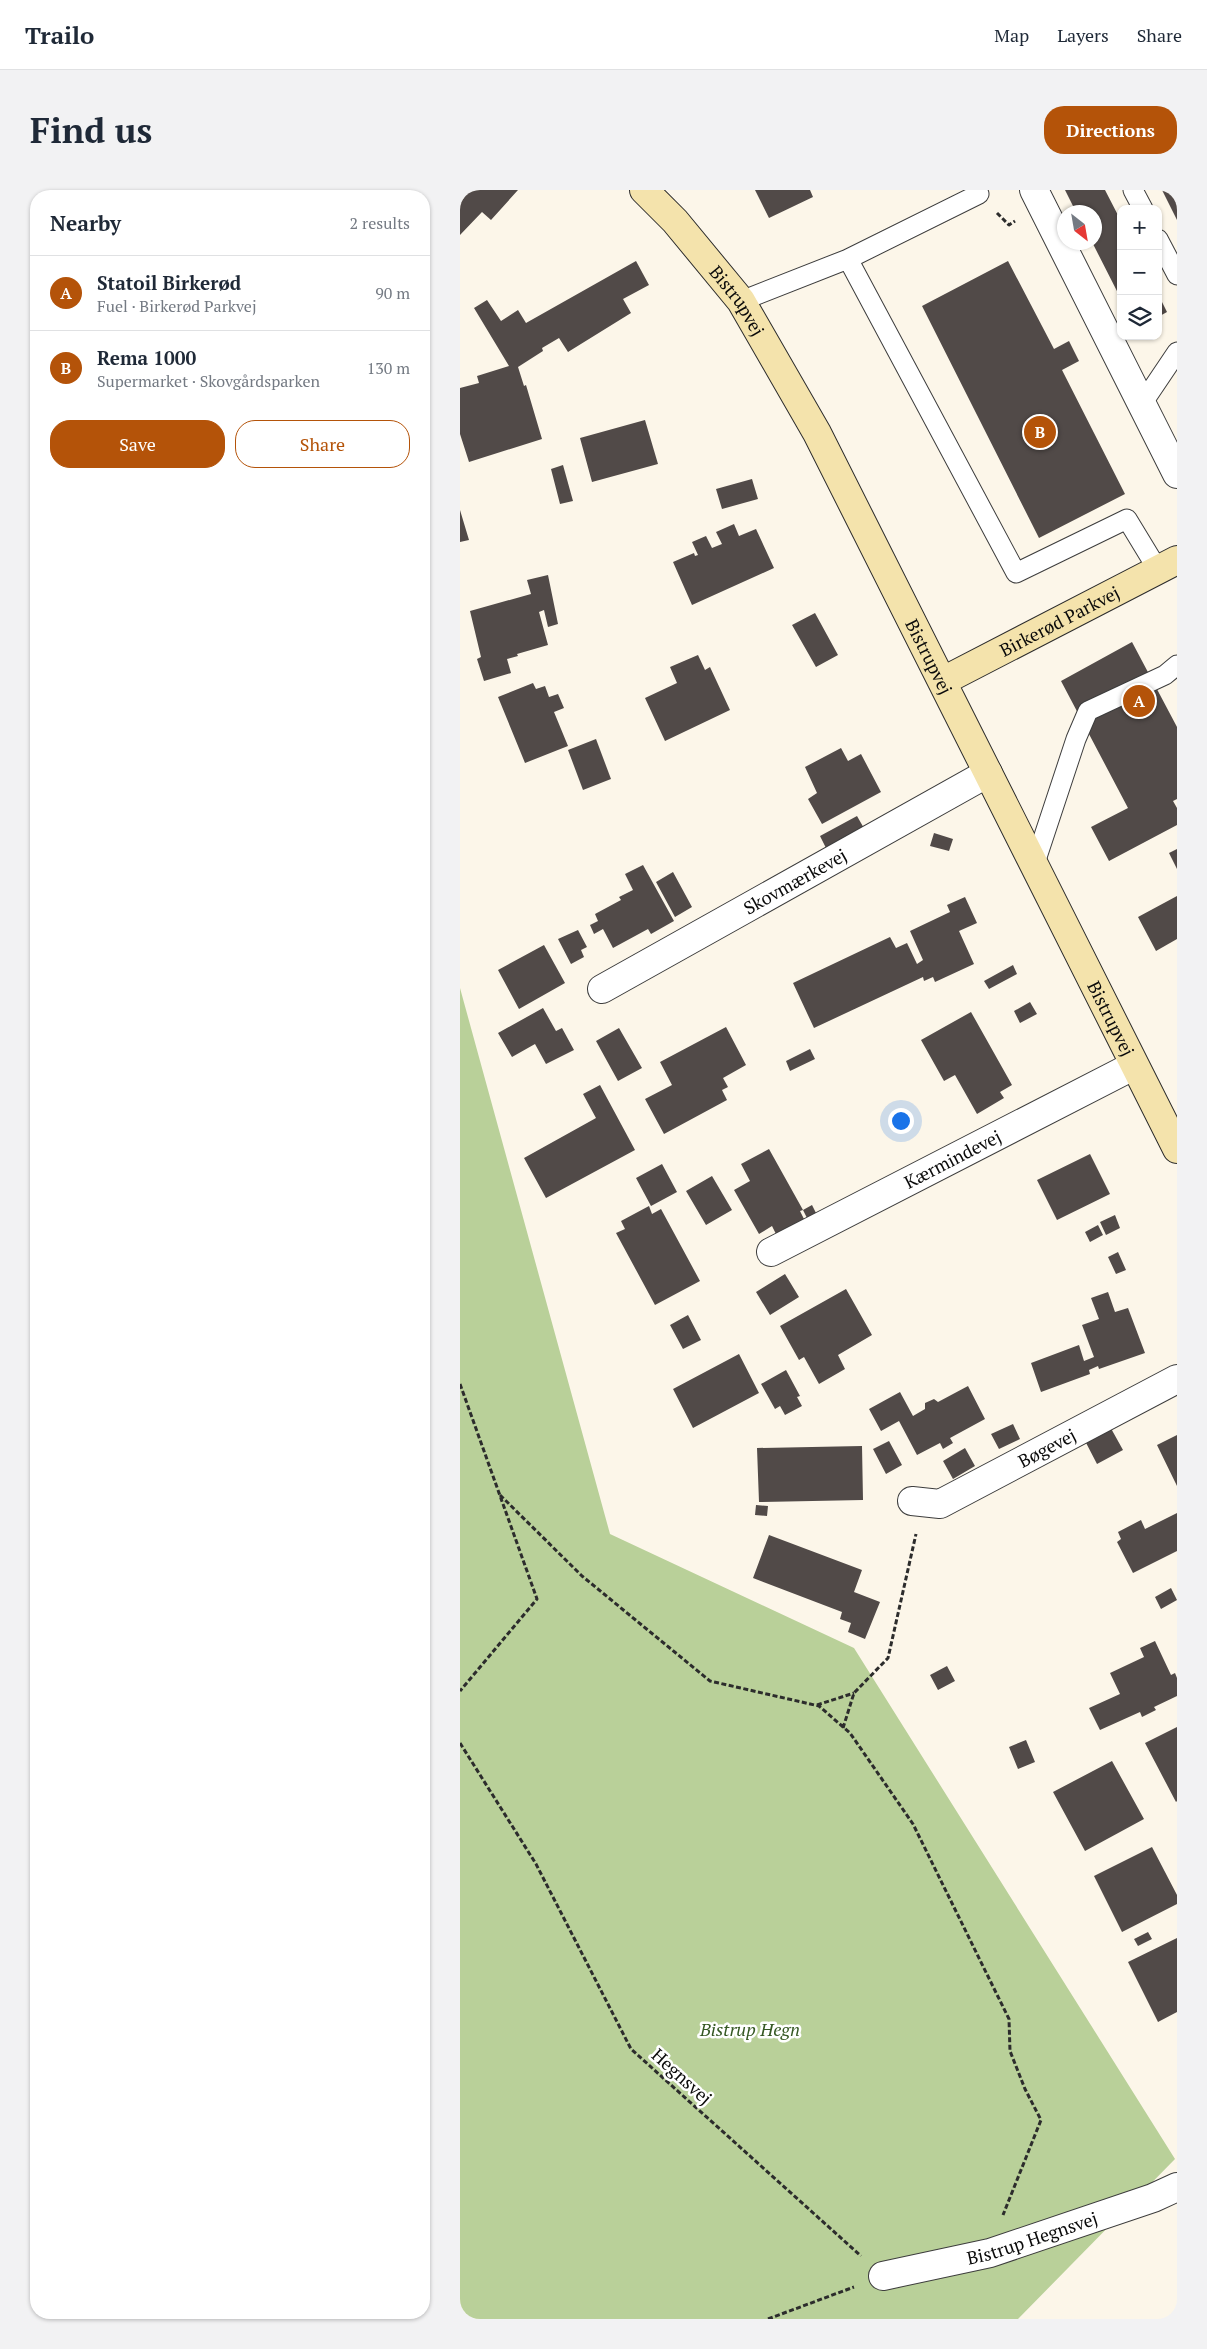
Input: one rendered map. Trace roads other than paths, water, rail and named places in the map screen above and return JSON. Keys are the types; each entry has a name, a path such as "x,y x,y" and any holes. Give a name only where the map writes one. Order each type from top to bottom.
{"main road":[{"name":"Bistrupvej","path":"644,190 675,221 741,302 817,433 943,681 1133,1066 1177,1149"},
{"name":"Birkerød Parkvej","path":"943,681 1168,565"}],"street":[{"path":"1034,190 1177,474"},
{"name":"Skovmærkevej","path":"602,988 988,773"},
{"name":"Kærmindevej","path":"771,1252 1133,1066"},
{"name":"Bøgevej","path":"919,1501 940,1504 1177,1379"},
{"name":"Bistrup Hegnsvej","path":"883,2276 990,2252 1153,2198 1177,2187"}],"lane":[{"path":"1133,190 1141,205"},
{"path":"741,302 848,259 979,194"},
{"path":"1162,247 1177,276"},
{"path":"848,259 1016,573 1127,519 1168,565"},
{"path":"1142,404 1177,352"},
{"path":"1034,866 1076,739 1088,711 1164,674 1177,665"}],"place":[{"name":"Rema 1000","path":"1040,432"},
{"name":"Statoil Birkerød","path":"1139,701"}],"park label":[{"name":"Bistrup Hegn","path":"750,2029"}]}
